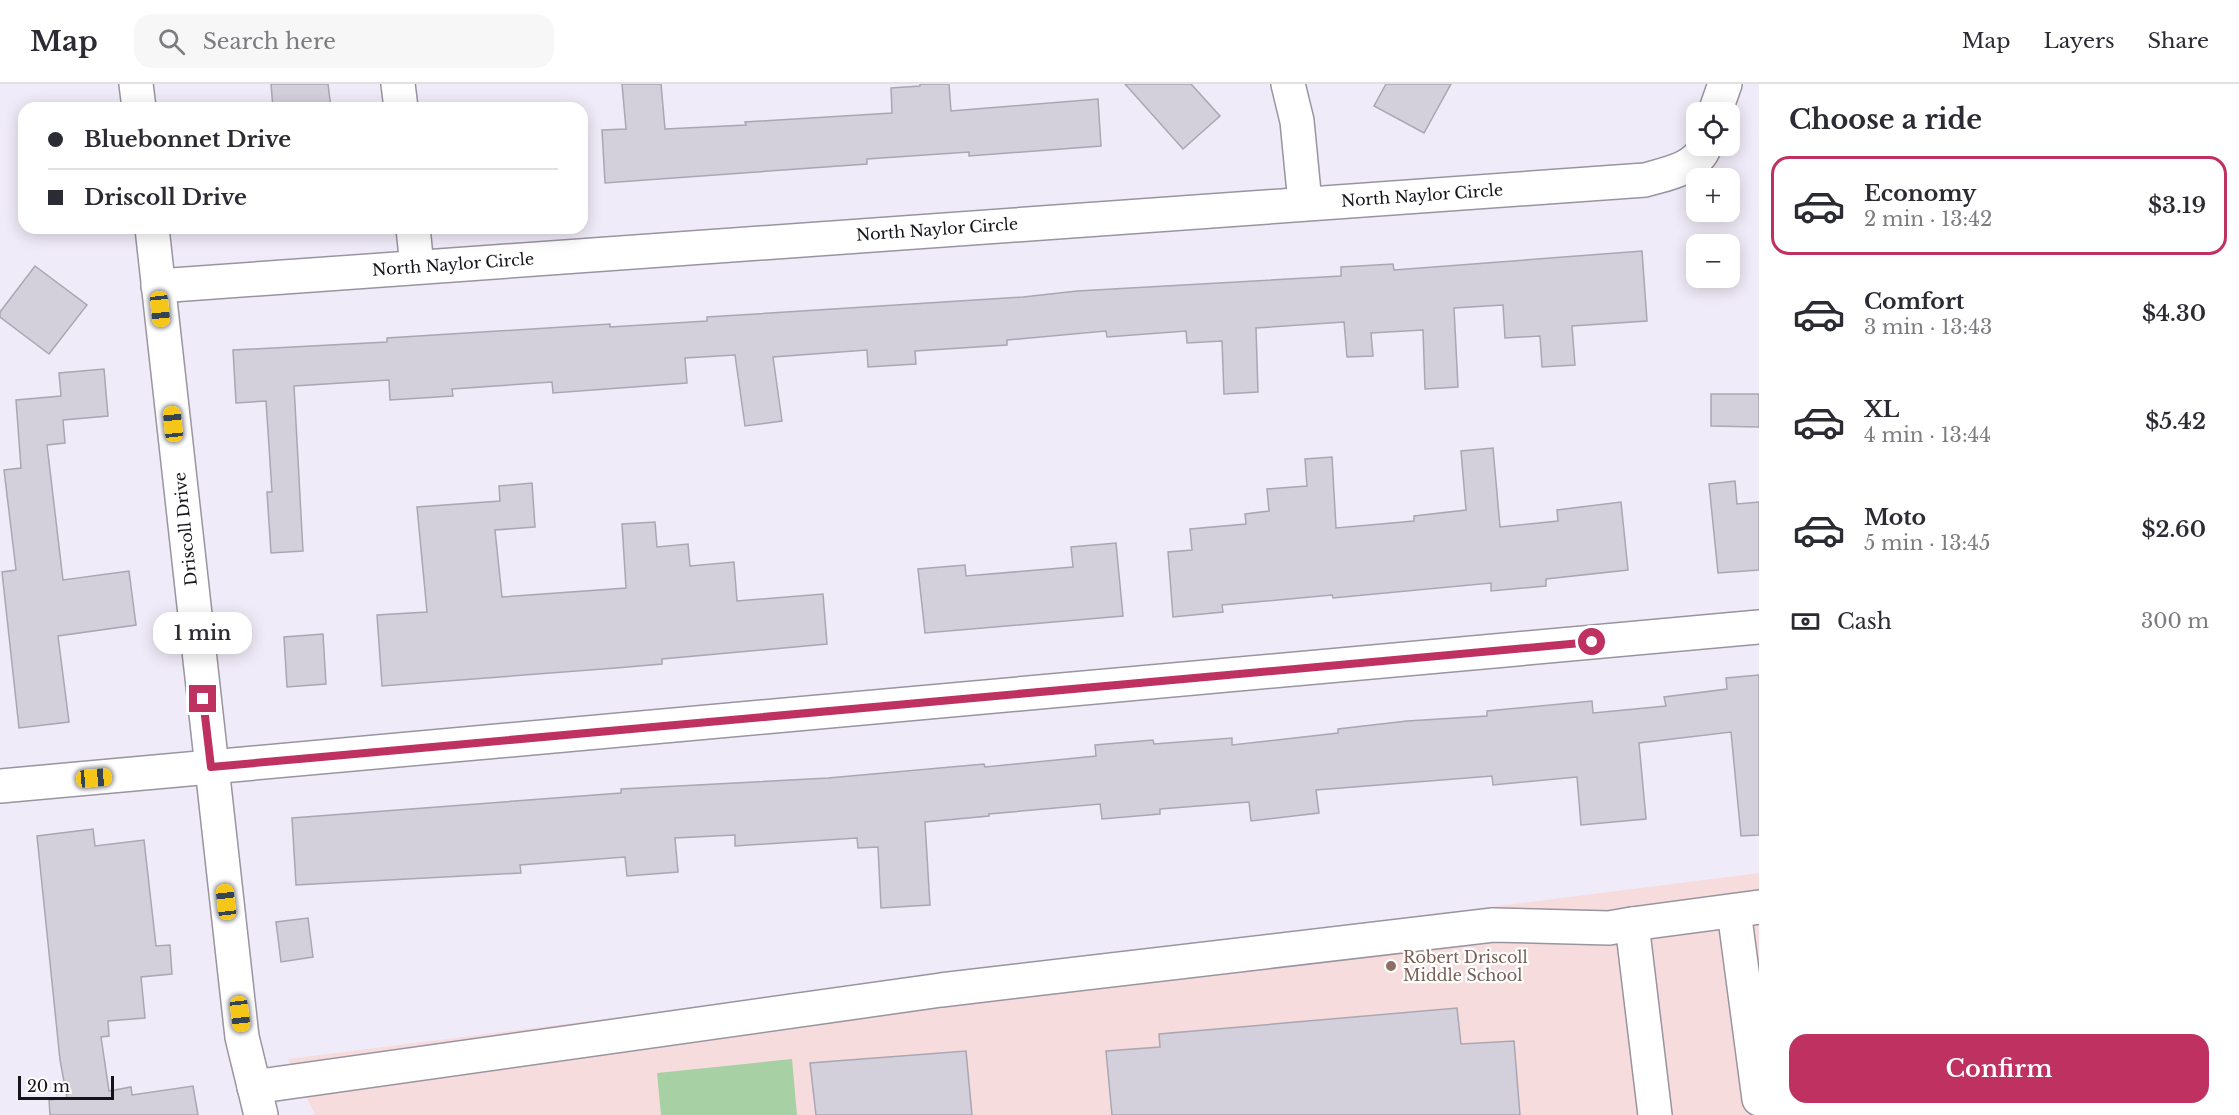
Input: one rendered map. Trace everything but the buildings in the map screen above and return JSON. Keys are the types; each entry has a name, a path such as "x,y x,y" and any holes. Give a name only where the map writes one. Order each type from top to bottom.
{"street":[{"path":"136,84 138,102"},
{"path":"398,84 400,102"},
{"path":"1288,84 1297,121 1305,203"},
{"path":"1719,102 1725,84"},
{"name":"North Naylor Circle","path":"158,286 1645,180 1683,169 1698,156"},
{"name":"Driscoll Drive","path":"153,234 242,1037 258,1101"},
{"path":"414,234 417,266"},
{"path":"0,786 1759,627"},
{"path":"258,1101 941,990 1493,925 1609,928 1747,909 1759,1099"},
{"path":"1632,924 1655,1115"}],"shaded area":[{"name":"Robert Driscoll Middle School","path":"1759,873 1759,1115 315,1115 288,1059"}],"green space":[{"path":"792,1059 797,1115 661,1115 657,1073"}],"place":[{"name":"Robert Driscoll Middle School","path":"1391,966"}],"route":[{"path":"203,699 211,767 1592,642"}]}
